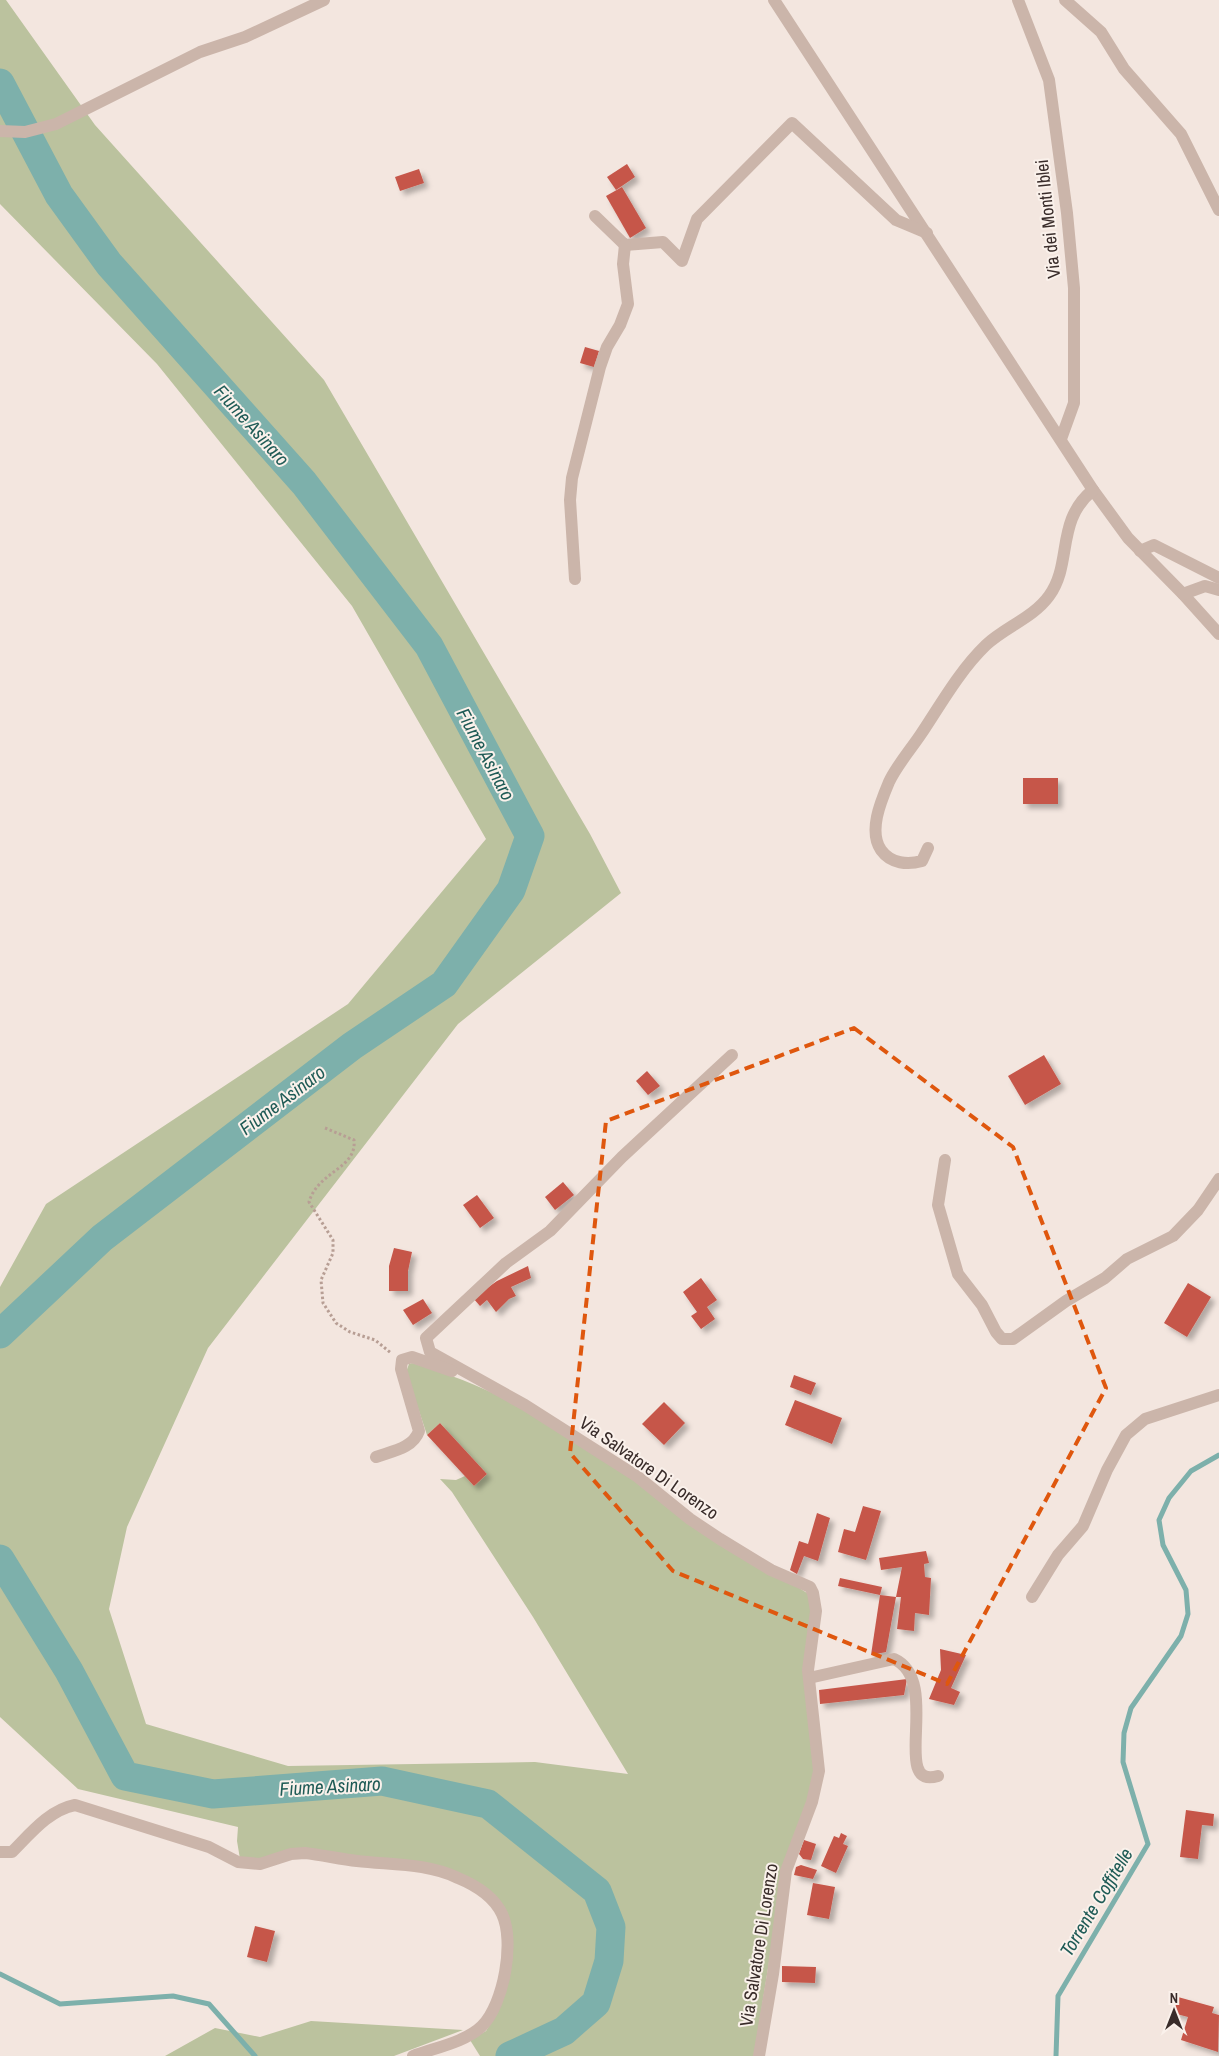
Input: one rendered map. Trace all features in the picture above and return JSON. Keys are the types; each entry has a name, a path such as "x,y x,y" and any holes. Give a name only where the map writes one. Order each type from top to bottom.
{"street":[{"path":"0,131 25,132 56,124 200,52 244,37 324,0"},
{"path":"774,0 1062,439 1093,490 1128,538 1219,634"},
{"name":"Via dei Monti Iblei","path":"1018,0 1049,80 1067,213 1074,288 1074,403 1062,439"},
{"path":"1065,0 1101,32 1124,69 1181,134 1219,210"},
{"path":"595,216 625,244 663,242 682,260 697,219 792,123 896,220 927,234"},
{"path":"575,579 570,500 572,478 600,367 607,347 620,326 628,304 623,264 625,244"},
{"path":"928,848 922,861 911,864 890,860 881,850 875,833 879,809 890,780 967,667 982,650 1035,610 1049,596 1058,577 1066,535 1077,506 1093,490"},
{"path":"1140,551 1154,545 1219,578"},
{"path":"1183,594 1205,586 1219,590"},
{"name":"Via Salvatore Di Lorenzo","path":"732,1055 622,1157 550,1231 506,1263 426,1338 430,1352 525,1405 638,1477 690,1519 720,1539 772,1570 810,1587 813,1593 816,1611 808,1670 819,1771 812,1802 786,1871 773,1974 759,2056"},
{"path":"945,1160 938,1205 958,1274 982,1305 996,1332 1002,1339 1013,1339 1066,1301 1104,1278 1127,1259 1173,1236 1198,1210 1219,1179"},
{"path":"376,1457 401,1449 416,1440 419,1431 401,1369 402,1360 412,1357 480,1381"},
{"path":"1032,1597 1058,1555 1083,1526 1107,1470 1126,1435 1145,1419 1219,1395"},
{"path":"809,1678 894,1659 903,1663 913,1679 917,1700 918,1718 914,1741 918,1771 922,1777 929,1779 938,1776"},
{"path":"0,1862 6,1852 41,1823 64,1807 75,1806 209,1848 238,1862 252,1865 291,1854 304,1853 405,1864 458,1877 485,1894 502,1914 506,1930 506,1948 501,1992 489,2017 472,2034 413,2056"}],"path":[{"path":"325,1128 354,1140 355,1150 349,1160 313,1190 309,1202 333,1240 333,1253 322,1280 324,1303 336,1323 350,1332 374,1340 402,1360"}],"highlighted area":[{"path":"854,1028 1013,1147 1106,1388 947,1684 673,1571 570,1453 606,1121"}],"green space":[{"path":"0,0 6,0 95,125 324,380 590,834 621,893 458,1024 208,1348 127,1527 109,1609 146,1724 288,1766 535,1762 628,1774 533,1617 452,1492 440,1479 456,1480 465,1476 474,1486 487,1474 440,1423 427,1435 406,1372 409,1364 412,1363 426,1367 469,1382 523,1408 810,1595 815,1772 777,1912 754,2056 480,2056 470,2040 486,2031 494,2017 508,1923 471,1881 358,1857 240,1859 237,1841 238,1827 78,1789 0,1717 0,1287 46,1204 348,1004 486,839 352,606 157,364 0,204"},
{"path":"311,2021 463,2030 394,2056 165,2056 215,2028 260,2037"}],"building":[{"path":"627,164 635,177 616,190 607,177"},
{"path":"419,169 424,183 400,191 395,177"},
{"path":"622,187 646,228 630,238 606,196"},
{"path":"585,347 599,351 594,367 580,363"},
{"path":"1023,778 1058,778 1058,804 1023,804"},
{"path":"1044,1055 1061,1084 1025,1105 1008,1076"},
{"path":"647,1071 660,1086 648,1095 636,1081"},
{"path":"563,1182 574,1195 555,1210 545,1197"},
{"path":"477,1195 494,1218 480,1228 463,1205"},
{"path":"394,1248 412,1252 408,1271 408,1291 389,1291 389,1266"},
{"path":"528,1266 531,1278 511,1287 516,1296 509,1299 496,1312 487,1300 480,1306 473,1298 497,1281"},
{"path":"701,1278 717,1300 707,1307 715,1319 701,1329 691,1316 697,1312 683,1292"},
{"path":"1188,1283 1211,1297 1187,1337 1164,1323"},
{"path":"423,1299 432,1313 413,1325 403,1310"},
{"path":"794,1375 816,1383 811,1395 790,1387"},
{"path":"795,1400 842,1418 832,1444 785,1425"},
{"path":"664,1402 685,1423 664,1445 642,1424"},
{"path":"440,1423 487,1474 474,1486 427,1435"},
{"path":"863,1506 881,1511 866,1560 838,1552 844,1529 855,1532"},
{"path":"817,1513 830,1518 818,1561 804,1556 797,1574 790,1570 799,1541 808,1544"},
{"path":"926,1551 929,1563 924,1564 925,1577 931,1578 929,1615 915,1613 914,1631 897,1629 901,1597 896,1597 902,1567 881,1570 879,1558"},
{"path":"840,1578 882,1587 880,1595 838,1586"},
{"path":"880,1595 896,1597 886,1652 871,1655"},
{"path":"940,1649 966,1655 951,1688 960,1692 954,1705 929,1699 941,1670"},
{"path":"907,1679 904,1695 820,1704 819,1690"},
{"path":"1186,1810 1214,1814 1213,1826 1202,1825 1198,1859 1180,1857"},
{"path":"841,1833 847,1836 843,1844 848,1846 836,1873 821,1866 834,1836 839,1838"},
{"path":"804,1840 816,1844 811,1860 803,1859 799,1854"},
{"path":"801,1865 817,1870 813,1879 794,1875 796,1867"},
{"path":"813,1883 835,1887 829,1919 807,1915"},
{"path":"255,1926 275,1931 267,1962 247,1957"},
{"path":"782,1966 816,1967 815,1983 782,1982"},
{"path":"1178,1997 1214,2007 1212,2013 1219,2015 1218,2052 1181,2040 1188,2017 1173,2013"}],"waterway":[{"name":"Fiume Asinaro","path":"0,83 59,195 109,264 304,483 429,646 530,836 511,890 444,984 352,1046 102,1238 0,1334"},
{"name":"Torrente Coffitelle","path":"1056,2056 1058,1996 1148,1844 1123,1762 1124,1733 1131,1708 1181,1636 1188,1614 1186,1590 1163,1545 1159,1520 1169,1498 1191,1471 1219,1455"},
{"name":"Fiume Asinaro","path":"0,1559 69,1671 125,1776 213,1794 382,1781 488,1804 597,1891 611,1927 609,1961 596,2003 564,2031 510,2056"},
{"path":"0,1974 60,2004 173,1996 209,2004 255,2056"}]}
